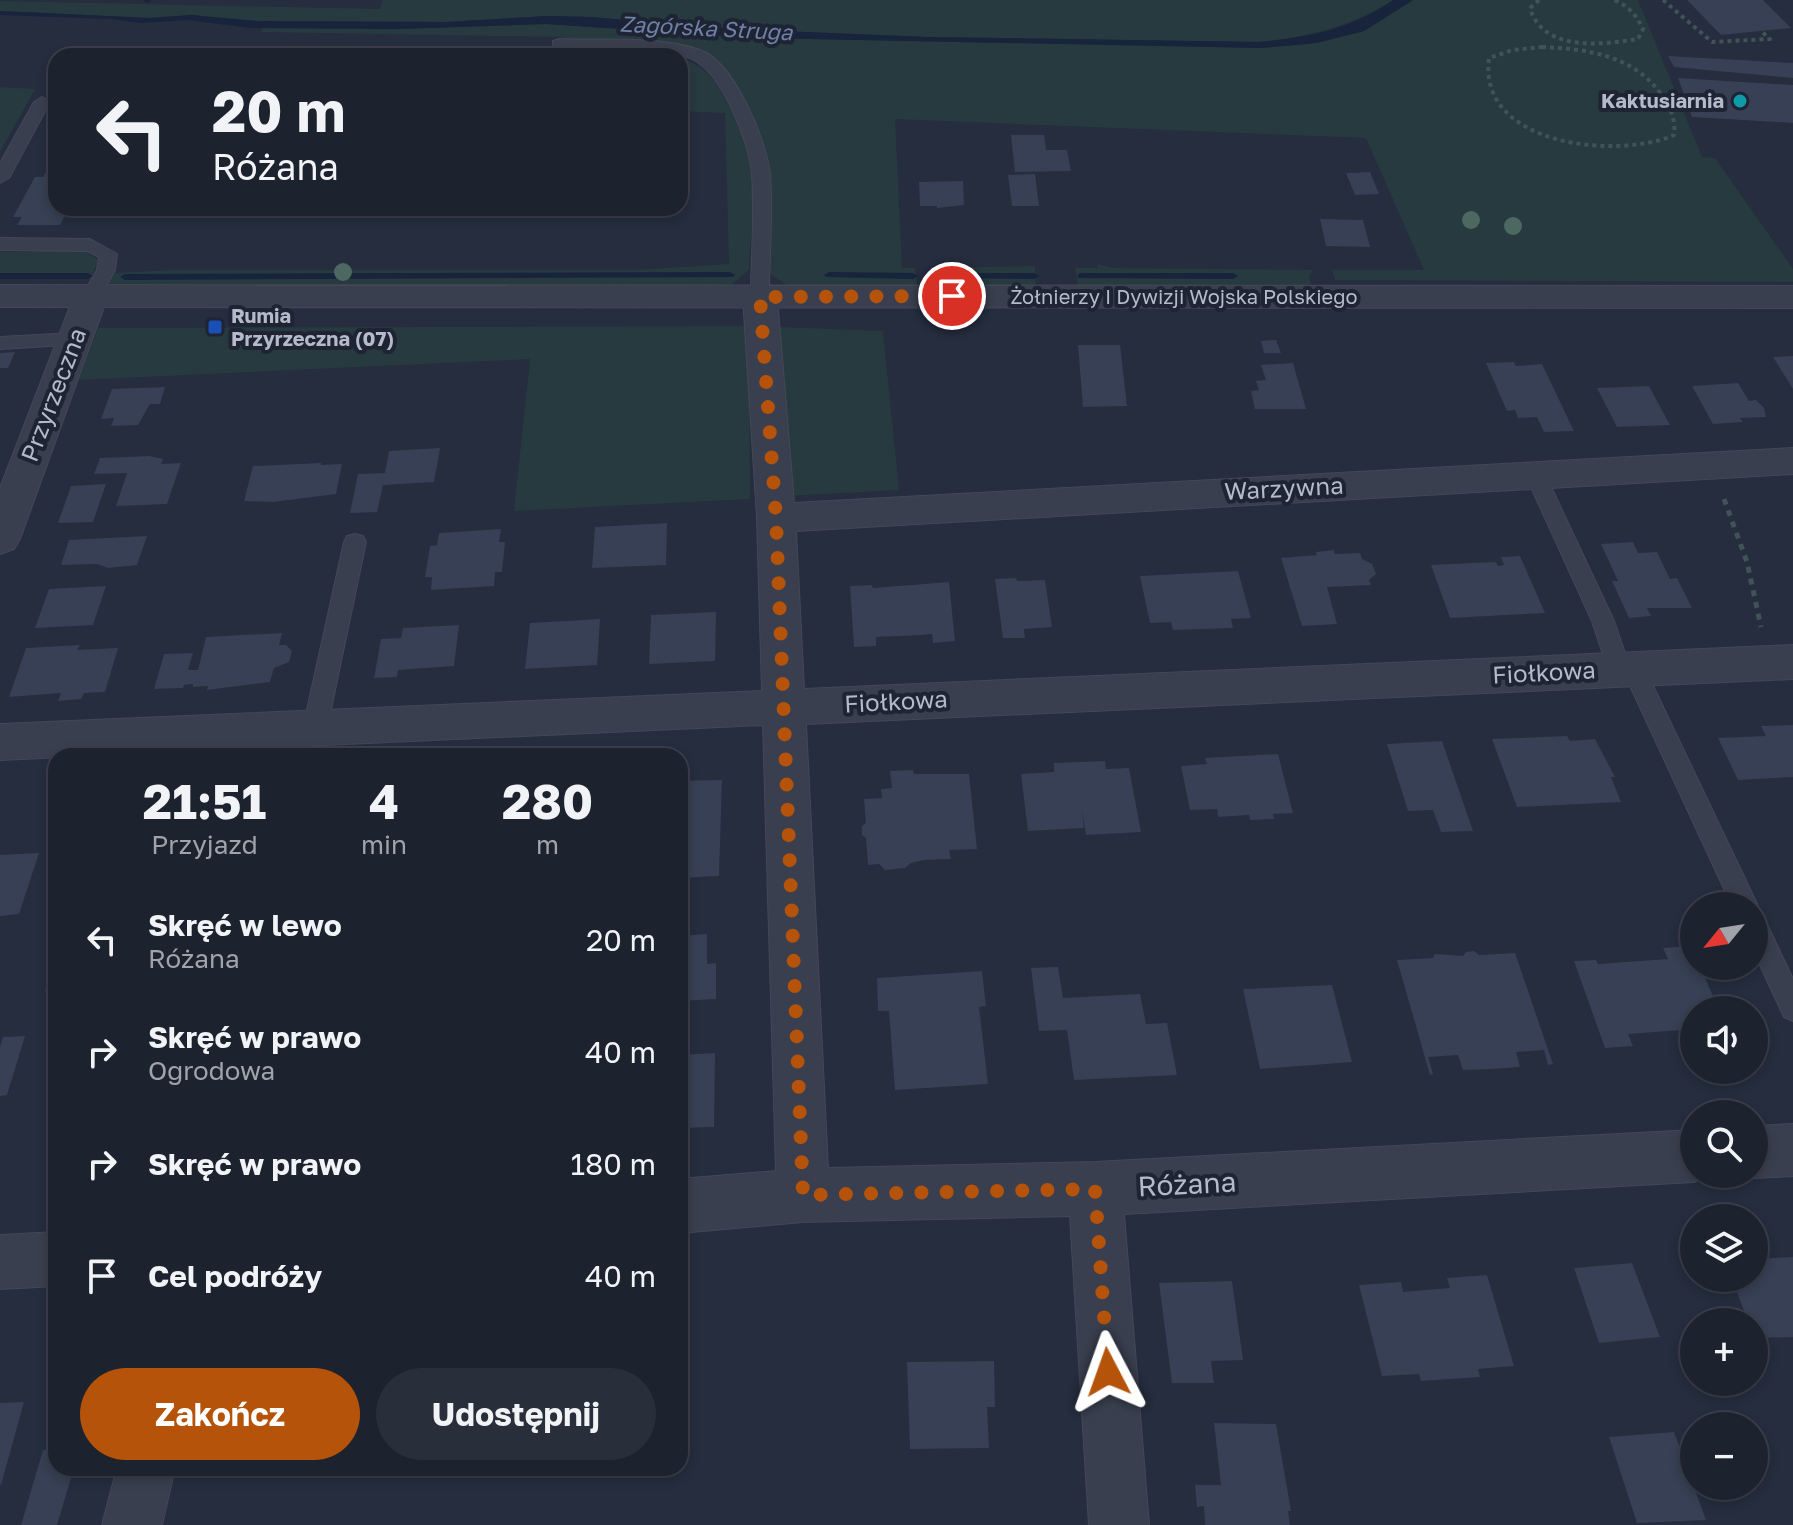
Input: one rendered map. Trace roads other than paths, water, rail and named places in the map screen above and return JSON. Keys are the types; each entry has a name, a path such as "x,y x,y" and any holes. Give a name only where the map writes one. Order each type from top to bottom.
{"street":[{"name":"Żołnierzy I Dywizji Wojska Polskiego","path":"0,296 1793,297"},
{"name":"Przyrzeczna","path":"0,539 91,296"},
{"path":"760,297 776,518 803,1195"},
{"name":"Warzywna","path":"776,518 1793,461"},
{"name":"Fiołkowa","path":"0,742 1780,663"},
{"path":"1768,1151 1793,1150"},
{"name":"Różana","path":"688,1205 803,1195 1095,1189 1680,1157"},
{"path":"1095,1189 1119,1525"},
{"path":"0,1262 48,1259"},
{"path":"132,1525 144,1476"}],"lane":[{"path":"559,44 670,48"},
{"path":"688,52 697,54 720,71 748,127 761,172 760,297"},
{"path":"0,178 42,102"},
{"path":"0,244 90,245 108,254 106,270 91,296"},
{"path":"0,343 75,339"},
{"path":"1535,474 1603,621 1738,892"},
{"path":"315,728 355,542"},
{"path":"1768,954 1793,1008"}],"water":[{"name":"Zagórska Struga","path":"1393,0 1413,0 1364,31 1316,43 1262,48 760,38 546,24 398,29 251,28 187,20 140,23 0,15 0,11 150,18 191,15 257,21 445,22 547,16 735,29 927,37 1258,42 1294,38 1346,25"}],"waterway":[{"path":"125,277 730,275"},
{"path":"829,275 913,276"},
{"path":"0,276 88,276"},
{"path":"939,276 1034,276"},
{"path":"1081,276 1233,276"}],"place":[{"name":"Kaktusiarnia","path":"1740,101"},
{"name":"Rumia Przyrzeczna (07)","path":"215,327"}]}
